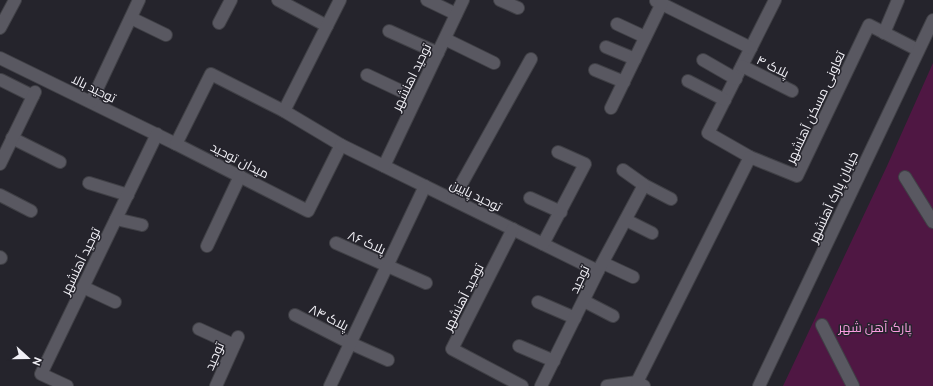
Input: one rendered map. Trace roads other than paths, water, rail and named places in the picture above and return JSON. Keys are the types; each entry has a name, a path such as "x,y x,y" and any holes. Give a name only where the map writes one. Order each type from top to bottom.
{"street":[{"path":"0,28 15,0"},
{"path":"91,102 139,0"},
{"path":"219,23 231,0"},
{"path":"278,0 327,26"},
{"path":"284,111 340,0"},
{"path":"427,0 456,14"},
{"name":"توحید اهنشهر","path":"384,166 463,0"},
{"path":"500,0 518,8"},
{"path":"607,386 640,384 750,157 708,133 775,0"},
{"path":"898,0 884,33 918,50"},
{"path":"611,108 645,38 659,2 751,48"},
{"path":"131,18 166,35"},
{"name":"خیابان پارک آهنشهر","path":"759,386 933,20"},
{"path":"617,24 645,38"},
{"name":"تعاونی مسکن آهنشهر","path":"750,157 797,176 869,25 884,33"},
{"path":"389,31 438,53"},
{"path":"445,39 494,63"},
{"path":"606,47 635,59"},
{"name":"توحید بالا","path":"0,58 176,144"},
{"path":"453,200 531,59"},
{"path":"703,60 736,79"},
{"name":"پلاک ۴","path":"742,66 792,91"},
{"path":"595,70 624,82"},
{"path":"176,144 210,74 284,111 341,145"},
{"path":"367,75 416,98"},
{"path":"0,164 7,141 34,94 1,80"},
{"path":"688,81 725,100"},
{"name":"توحید آهنشهر","path":"68,386 41,374 157,134"},
{"path":"7,141 60,162"},
{"name":"میدان توحید","path":"176,144 308,211 341,145"},
{"name":"توحید پایین","path":"341,145 544,244 601,267 633,277"},
{"path":"544,244 585,164 558,152"},
{"path":"623,170 644,185 671,199"},
{"path":"207,246 240,176"},
{"path":"905,176 933,222"},
{"path":"89,183 128,195"},
{"name":"توحید","path":"542,386 575,318 644,185"},
{"path":"330,386 425,186"},
{"path":"0,195 31,211"},
{"path":"530,198 560,212"},
{"path":"116,218 142,225"},
{"path":"626,220 652,233"},
{"name":"توحید آهنشهر","path":"513,229 452,349 518,385"},
{"name":"پلاک ۸۶","path":"336,243 426,283"},
{"path":"83,287 115,302"},
{"path":"584,301 613,316"},
{"path":"538,302 575,318"},
{"name":"پلاک ۸۴","path":"295,315 350,343 388,360"},
{"path":"822,325 853,386"},
{"name":"توحید","path":"199,329 236,341 216,386"},
{"path":"519,346 554,360"}],"park label":[{"name":"پارک آهن شهر","path":"875,327"}]}
